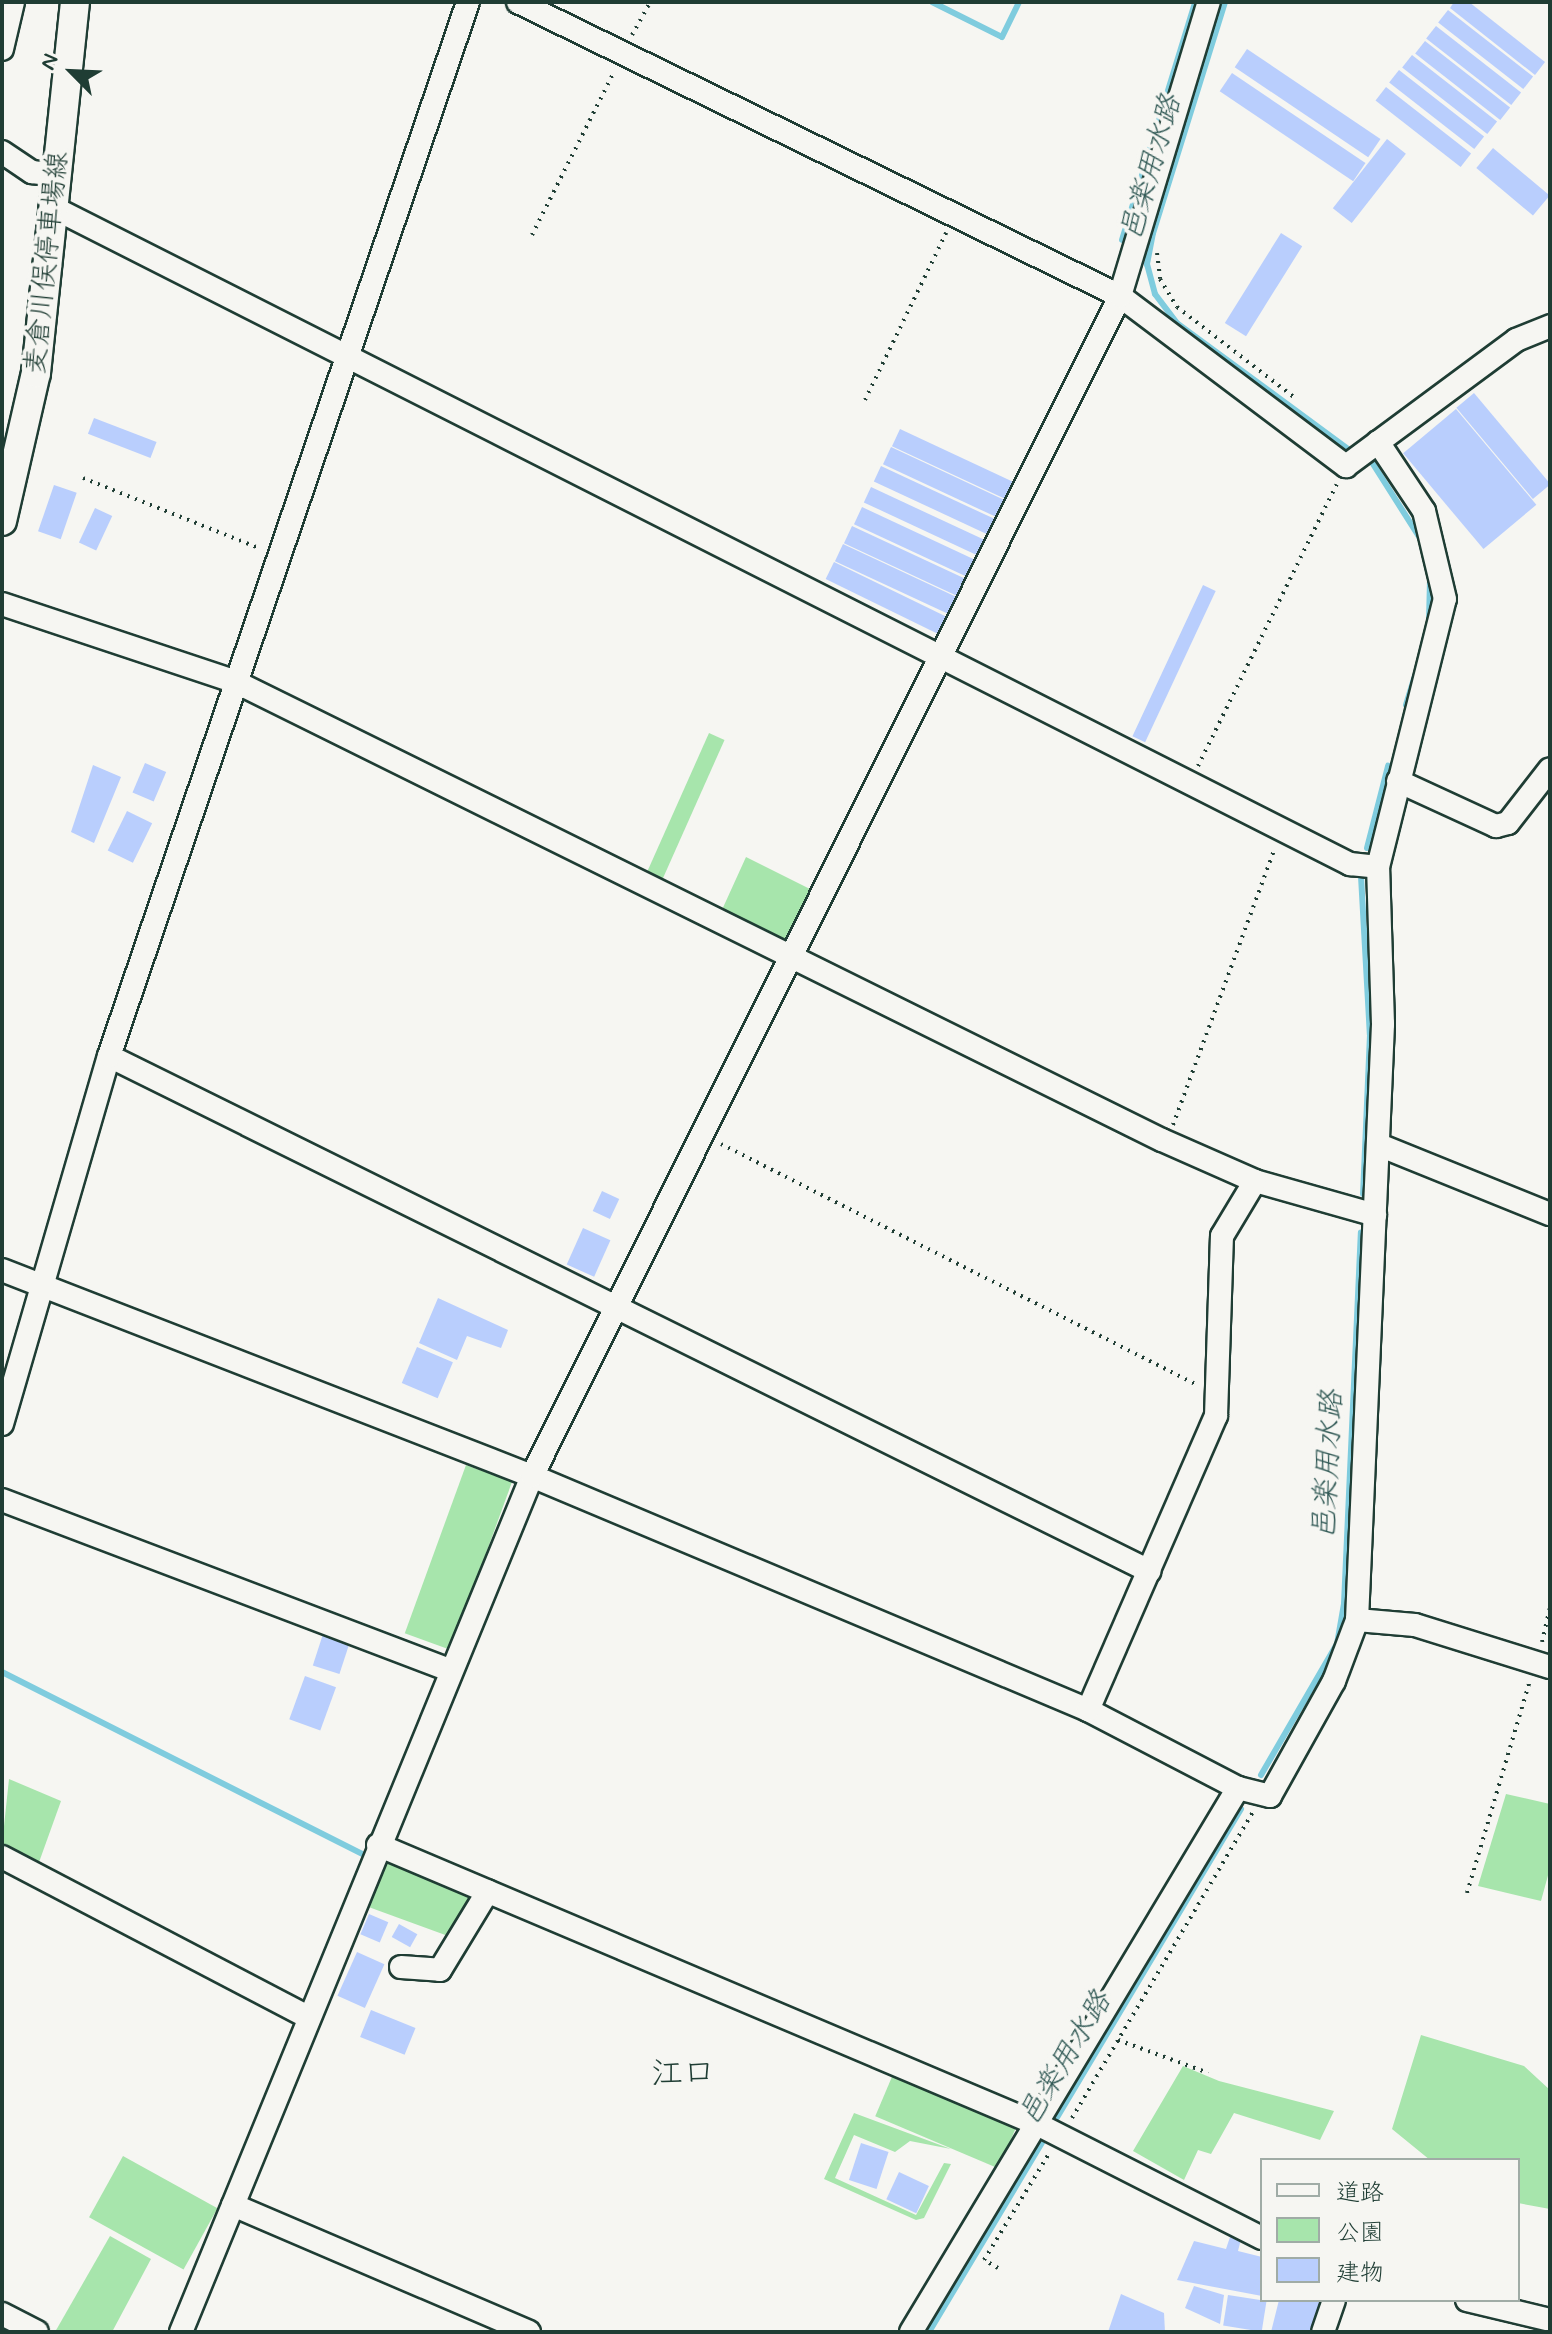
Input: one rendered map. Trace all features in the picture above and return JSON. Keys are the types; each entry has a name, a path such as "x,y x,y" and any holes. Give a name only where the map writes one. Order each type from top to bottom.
{"main road":[{"name":"麦倉川俣停車場線","path":"2,521 25,441 58,175 75,2"}],"street":[{"path":"2,49 13,2"},
{"path":"2,1424 109,1056 344,355 468,2"},
{"path":"518,2 1120,296 1346,466 1516,340 1550,326"},
{"path":"181,2332 378,1845 532,1476 614,1305 1120,296 1209,2"},
{"path":"2,152 32,172 58,175"},
{"path":"54,208 1191,779 1350,864 1378,867"},
{"path":"2,1270 532,1476 1088,1710 1238,1788 1264,1794 1278,1784 1306,1733 1357,1620 1379,1145 1378,867 1445,599 1424,511 1378,442"},
{"path":"2,604 236,682 789,960 1166,1142 1255,1181 1375,1215"},
{"path":"1398,781 1496,826 1508,823 1550,769"},
{"path":"109,1056 1149,1571"},
{"path":"1379,1145 1550,1214"},
{"path":"1088,1710 1216,1416 1222,1236 1255,1181"},
{"path":"2,1500 451,1671"},
{"path":"1357,1620 1415,1625 1542,1665"},
{"path":"911,2332 1050,2129 1238,1788"},
{"path":"378,1845 1050,2129 1260,2237"},
{"path":"2,1857 308,2017"},
{"path":"401,1967 440,1970 488,1891"},
{"path":"233,2205 529,2332"},
{"path":"1323,2332 1333,2302"},
{"path":"1475,2302 1550,2320"},
{"path":"2,2314 37,2332"}],"path":[{"path":"532,235 650,2"},
{"path":"865,400 954,216"},
{"path":"1160,240 1160,279 1177,307 1308,408"},
{"path":"1191,779 1346,466"},
{"path":"83,478 278,555"},
{"path":"1166,1142 1283,827"},
{"path":"701,1134 1217,1395"},
{"path":"1467,1893 1542,1665 1550,1606"},
{"path":"998,2268 984,2260 1050,2129 1118,2040 1264,1794"},
{"path":"1118,2040 1208,2073"}],"green space":[{"path":"709,733 725,740 661,882 646,875"},
{"path":"746,857 810,889 785,939 776,941 721,912"},
{"path":"466,1465 512,1482 451,1650 405,1633"},
{"path":"9,1779 61,1801 38,1865 2,1845"},
{"path":"1506,1794 1550,1804 1550,1868 1541,1901 1478,1886"},
{"path":"386,1857 477,1890 459,1940 368,1907"},
{"path":"1421,2035 1524,2066 1550,2090 1550,2209 1520,2203 1520,2158 1428,2158 1392,2129"},
{"path":"1183,2066 1219,2081 1334,2111 1320,2140 1234,2113 1211,2154 1198,2150 1184,2180 1133,2151"},
{"path":"894,2072 1017,2124 999,2169 875,2116"},
{"path":"854,2113 951,2149 910,2141 895,2152 854,2135 835,2178 916,2215 944,2163 951,2164 924,2218 916,2220 824,2179"},
{"path":"123,2156 217,2208 184,2270 89,2217"},
{"path":"110,2236 151,2259 112,2332 55,2332"}],"building":[{"path":"1454,2 1469,2 1545,62 1535,75 1450,8"},
{"path":"1448,10 1533,76 1523,89 1438,23"},
{"path":"1436,26 1521,92 1511,105 1426,39"},
{"path":"1425,41 1510,107 1500,120 1415,54"},
{"path":"1247,49 1380,139 1368,157 1235,67"},
{"path":"1412,55 1497,121 1487,134 1402,68"},
{"path":"1399,70 1484,136 1474,149 1389,83"},
{"path":"1232,73 1365,163 1353,181 1220,91"},
{"path":"1386,87 1471,153 1461,167 1376,100"},
{"path":"1387,139 1406,154 1352,223 1333,208"},
{"path":"1493,148 1550,196 1533,215 1476,168"},
{"path":"1281,233 1302,246 1246,336 1225,323"},
{"path":"1474,393 1550,484 1533,499 1456,408"},
{"path":"1456,409 1536,505 1483,549 1403,453"},
{"path":"94,418 157,442 150,458 88,434"},
{"path":"900,429 1012,481 1004,499 892,446"},
{"path":"891,447 1003,499 995,517 883,464"},
{"path":"881,466 994,519 987,534 874,481"},
{"path":"54,485 77,493 61,539 38,531"},
{"path":"871,487 984,540 977,555 864,502"},
{"path":"862,507 974,559 966,577 854,524"},
{"path":"95,508 112,516 96,550 79,542"},
{"path":"852,526 965,579 957,596 844,543"},
{"path":"843,544 955,596 947,614 835,561"},
{"path":"834,562 945,616 937,633 826,579"},
{"path":"1203,585 1216,591 1145,742 1132,736"},
{"path":"145,763 166,772 154,801 132,792"},
{"path":"93,765 121,777 94,843 71,832"},
{"path":"127,811 152,823 133,863 108,851"},
{"path":"602,1191 619,1199 610,1219 593,1211"},
{"path":"583,1228 610,1240 594,1277 567,1265"},
{"path":"438,1298 508,1330 501,1348 467,1336 457,1360 419,1343"},
{"path":"417,1347 453,1362 438,1398 402,1383"},
{"path":"323,1634 350,1643 339,1674 313,1665"},
{"path":"305,1676 336,1687 320,1731 289,1719"},
{"path":"369,1914 388,1922 380,1942 360,1934"},
{"path":"399,1924 417,1934 410,1947 392,1937"},
{"path":"357,1952 384,1964 365,2008 337,1996"},
{"path":"371,2010 416,2028 405,2055 360,2037"},
{"path":"861,2143 889,2152 877,2189 849,2180"},
{"path":"899,2172 929,2186 916,2213 886,2199"},
{"path":"1230,2237 1241,2239 1238,2251 1260,2256 1260,2296 1177,2280 1194,2241 1226,2249"},
{"path":"1194,2286 1224,2295 1220,2324 1185,2308"},
{"path":"1121,2294 1164,2313 1165,2332 1108,2332"},
{"path":"1228,2295 1266,2302 1262,2332 1223,2326"},
{"path":"1278,2302 1320,2302 1313,2332 1271,2332"}],"waterway":[{"path":"932,2 1002,37 1019,2"},
{"path":"1122,240 1195,2"},
{"name":"邑楽用水路","path":"1225,2 1153,233 1147,264 1155,294 1178,324 1347,448"},
{"name":"邑楽用水路","path":"1373,464 1420,538"},
{"name":"邑楽用水路","path":"1429,621 1430,580"},
{"name":"邑楽用水路","path":"1406,705 1414,678"},
{"name":"邑楽用水路","path":"1367,848 1388,766"},
{"name":"邑楽用水路","path":"1361,876 1370,1035 1363,1194"},
{"name":"邑楽用水路","path":"1261,1775 1337,1644 1344,1604 1361,1232"},
{"path":"2,1672 367,1856"},
{"name":"邑楽用水路","path":"929,2332 1241,1809"}],"district":[{"name":"江口","path":"683,2074"}]}
